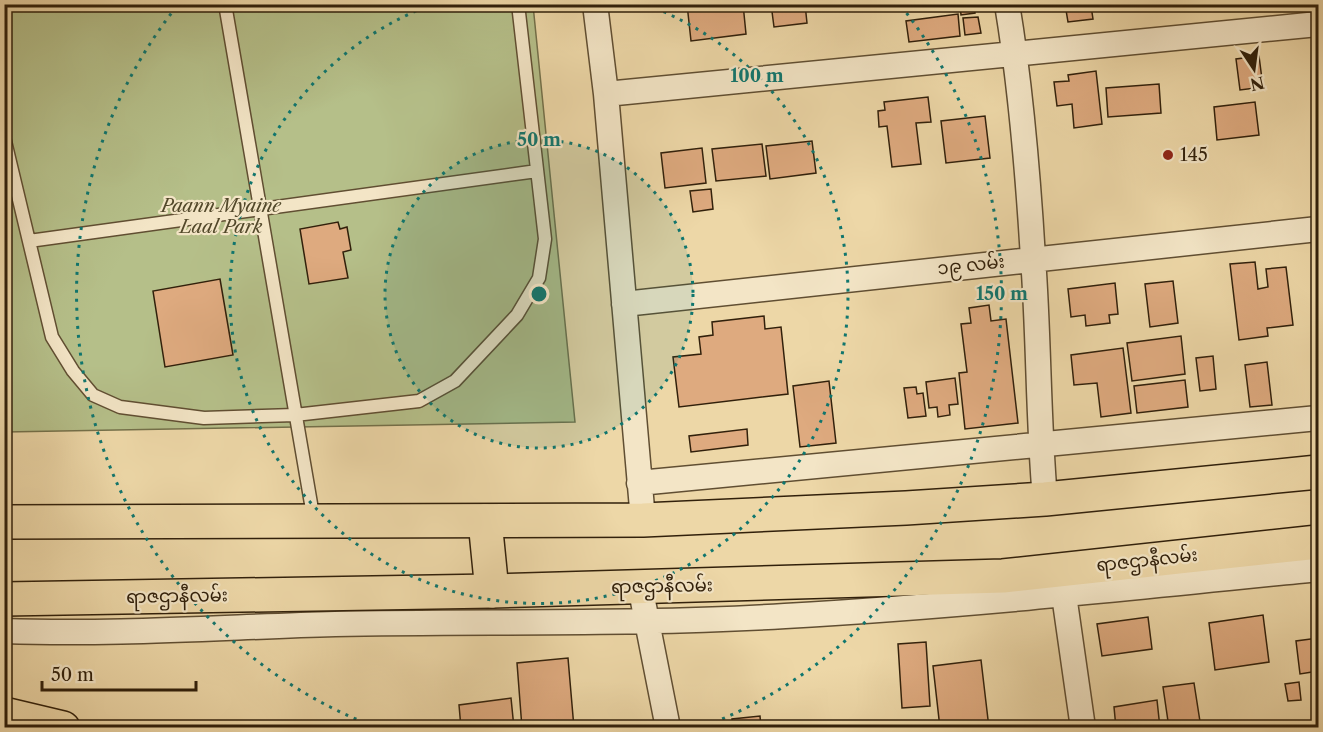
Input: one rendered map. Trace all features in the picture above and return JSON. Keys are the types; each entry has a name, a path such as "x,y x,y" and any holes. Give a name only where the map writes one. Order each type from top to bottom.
{"main road":[{"path":"4,522 643,520 1045,499 1318,472"},
{"path":"485,521 492,591"},
{"name":"ရာဇဌာနီလမ်း","path":"4,599 492,591 1003,576 1064,582 1318,542"},
{"path":"4,714 63,728"}],"street":[{"path":"595,4 606,94 643,520"},
{"path":"1007,4 1015,53 1034,258 1045,499"},
{"path":"606,94 1318,24"},
{"name":"၁၉ လမ်း","path":"624,304 1318,229"},
{"path":"639,483 1318,418"},
{"path":"4,631 101,632 336,624 647,621 784,616 1064,582 1318,569"},
{"path":"1064,582 1083,728"},
{"path":"640,586 668,728"}],"lane":[{"path":"225,4 314,521"},
{"path":"4,137 52,337 72,371 93,395 120,407 165,415 204,418 295,415 419,400 455,381 517,315 539,278 545,239 518,4"},
{"path":"30,241 537,171"}],"green space":[{"name":"Paann Myaine Laal Park","path":"4,5 533,5 575,422 5,432"}],"building":[{"path":"687,4 743,4 746,34 691,41"},
{"path":"771,4 805,4 807,23 774,27"},
{"path":"867,4 905,4 905,6 867,11"},
{"path":"944,4 956,4 956,10 945,11"},
{"path":"960,4 974,4 975,13 961,15"},
{"path":"1065,4 1091,6 1093,19 1068,22"},
{"path":"958,14 960,36 909,42 906,21"},
{"path":"978,17 981,33 965,35 963,18"},
{"path":"1259,56 1263,87 1240,90 1236,59"},
{"path":"1096,71 1102,124 1074,128 1072,104 1057,106 1054,82 1069,81 1068,75"},
{"path":"1159,84 1161,113 1108,117 1106,88"},
{"path":"928,97 931,122 916,123 921,164 892,167 887,126 879,127 878,111 885,110 884,102"},
{"path":"1255,102 1259,135 1217,140 1214,107"},
{"path":"985,116 990,158 946,163 941,121"},
{"path":"812,141 816,173 770,179 766,146"},
{"path":"762,144 766,176 716,181 712,149"},
{"path":"702,148 706,183 665,188 661,153"},
{"path":"711,189 713,209 693,212 690,191"},
{"path":"338,222 340,229 347,227 351,250 343,252 348,278 309,284 300,229"},
{"path":"1255,262 1258,289 1268,287 1266,269 1286,267 1293,325 1267,328 1268,336 1239,340 1230,264"},
{"path":"220,279 233,355 165,367 153,291"},
{"path":"1173,281 1178,323 1150,327 1145,284"},
{"path":"1115,283 1118,314 1109,315 1110,323 1086,326 1085,315 1071,317 1068,289"},
{"path":"989,305 991,321 1006,319 1018,423 965,429 959,373 967,372 961,324 971,323 969,308"},
{"path":"764,316 765,329 781,327 788,394 679,407 673,357 701,354 699,337 713,335 712,322"},
{"path":"1181,336 1185,374 1132,381 1127,343"},
{"path":"1123,348 1131,413 1101,417 1097,383 1074,385 1071,355"},
{"path":"1213,356 1216,389 1200,391 1196,358"},
{"path":"1267,362 1272,405 1250,407 1245,365"},
{"path":"955,378 958,404 949,405 950,415 938,417 937,407 929,408 926,382"},
{"path":"1185,380 1188,407 1137,413 1134,386"},
{"path":"829,381 836,443 800,447 793,386"},
{"path":"916,387 917,394 923,393 926,416 908,418 904,388"},
{"path":"747,429 748,445 691,452 689,436"},
{"path":"1263,615 1269,662 1215,670 1209,623"},
{"path":"1148,617 1152,649 1102,656 1097,624"},
{"path":"1318,638 1318,671 1300,674 1296,641"},
{"path":"926,642 930,706 902,708 898,644"},
{"path":"568,658 574,728 522,728 517,663"},
{"path":"981,660 989,728 940,728 933,666"},
{"path":"1299,682 1301,700 1288,701 1285,684"},
{"path":"1194,683 1201,728 1169,728 1163,687"},
{"path":"511,698 514,728 461,728 459,705"},
{"path":"1157,700 1160,728 1116,728 1114,707"},
{"path":"760,716 761,728 733,728 732,719"}],"place":[{"name":"145","path":"1168,155"}]}
